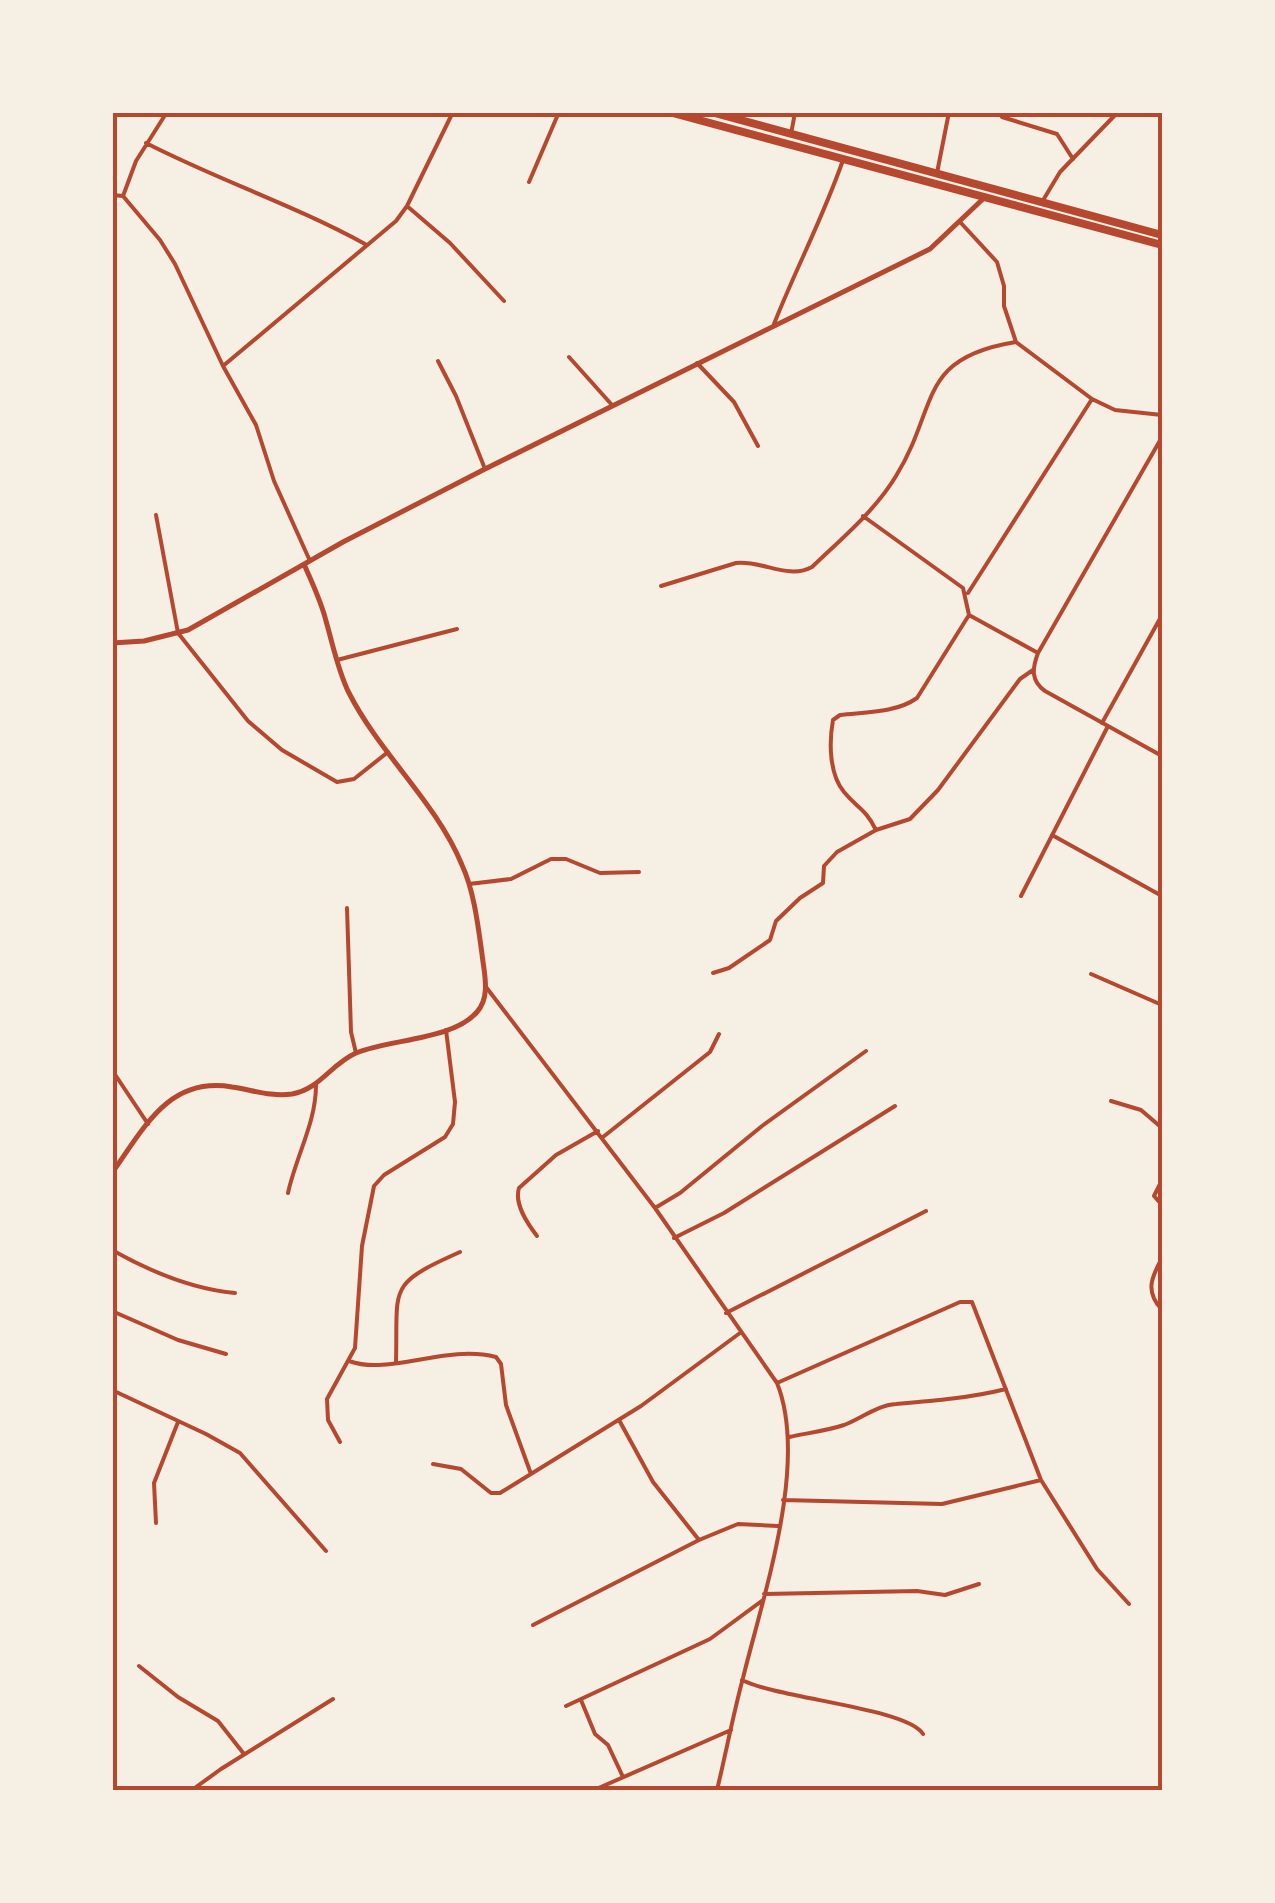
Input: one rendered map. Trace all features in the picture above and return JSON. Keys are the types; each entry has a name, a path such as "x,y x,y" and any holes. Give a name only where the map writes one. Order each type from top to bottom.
{"highway":[{"path":"669,112 984,198 1162,234"},
{"path":"712,112 1042,202 1162,246"}],"street":[{"path":"123,196 146,143 167,112"},
{"path":"223,366 396,221 453,112"},
{"path":"529,182 559,112"},
{"path":"791,134 792,112"},
{"path":"937,173 949,112"},
{"path":"1042,202 1053,180 1118,112"},
{"path":"1002,117 1057,134 1073,158"},
{"path":"146,143 195,168 310,215 365,244"},
{"path":"774,324 824,216 844,160"},
{"path":"112,195 123,196 160,240 256,425 352,699 456,853 468,884 486,987 484,1002 466,1022 356,1054 316,1086 281,1095 231,1086 196,1086 172,1097 112,1173"},
{"path":"112,643 178,633 485,469 930,249 984,198"},
{"path":"407,206 450,243 504,302"},
{"path":"961,223 996,262 1004,286 1005,312 1016,342 1092,399 1115,410 1162,415"},
{"path":"660,586 748,562 805,572 896,478 948,367 984,350 1016,342"},
{"path":"568,357 612,405"},
{"path":"438,360 485,469"},
{"path":"697,363 734,402 758,446"},
{"path":"967,595 1092,399"},
{"path":"1162,437 1038,654 1033,670 1038,686 1162,756"},
{"path":"156,515 178,633 248,721 291,756 343,783 388,752"},
{"path":"863,516 962,588 967,595 969,616 910,703 833,720 832,758 837,780 846,794 865,809 876,830"},
{"path":"969,616 1038,654"},
{"path":"1021,896 1162,616"},
{"path":"337,660 457,629"},
{"path":"713,973 729,968 770,940 776,922 823,883 824,866 830,858 876,830 910,819 931,798 1020,679 1033,670"},
{"path":"1052,835 1162,896"},
{"path":"468,884 512,878 551,859 566,859 600,873 639,872"},
{"path":"347,908 351,1032 356,1054"},
{"path":"1091,974 1162,1005"},
{"path":"486,987 655,1208 777,1383 784,1402 789,1436 783,1500 717,1790"},
{"path":"340,1442 328,1420 328,1399 357,1340 362,1246 374,1186 384,1174 445,1136 453,1124 455,1102 446,1030"},
{"path":"603,1138 710,1052 718,1034"},
{"path":"655,1208 866,1051"},
{"path":"112,1070 148,1124"},
{"path":"288,1192 313,1116 316,1086"},
{"path":"1111,1101 1141,1110 1162,1128"},
{"path":"674,1238 724,1212 895,1106"},
{"path":"537,1236 520,1206 519,1188 545,1163 598,1131"},
{"path":"1162,1180 1154,1196 1162,1205"},
{"path":"726,1313 926,1211"},
{"path":"112,1250 204,1290 235,1293"},
{"path":"396,1362 398,1298 402,1286 417,1271 460,1252"},
{"path":"1162,1258 1150,1284 1154,1301 1162,1310"},
{"path":"777,1383 968,1300 974,1304 1041,1480 1097,1569 1129,1604"},
{"path":"112,1311 178,1340 226,1354"},
{"path":"433,1464 461,1469 490,1494 500,1493 619,1420 740,1334"},
{"path":"349,1361 365,1366 449,1353 496,1357 501,1364 514,1430 531,1474"},
{"path":"789,1436 840,1426 890,1405 973,1397 1006,1388"},
{"path":"112,1390 240,1453 326,1551"},
{"path":"619,1420 653,1482 698,1540"},
{"path":"156,1524 154,1483 178,1422"},
{"path":"783,1500 942,1504 1041,1480"},
{"path":"534,1625 698,1540 738,1524 778,1526"},
{"path":"566,1706 710,1639 764,1597 916,1591 944,1594 979,1584"},
{"path":"140,1666 178,1697 218,1722 244,1754"},
{"path":"742,1680 768,1692 895,1718 916,1726 922,1734"},
{"path":"192,1790 334,1699"},
{"path":"581,1700 595,1734 608,1745 623,1777"},
{"path":"594,1790 731,1730"}]}
